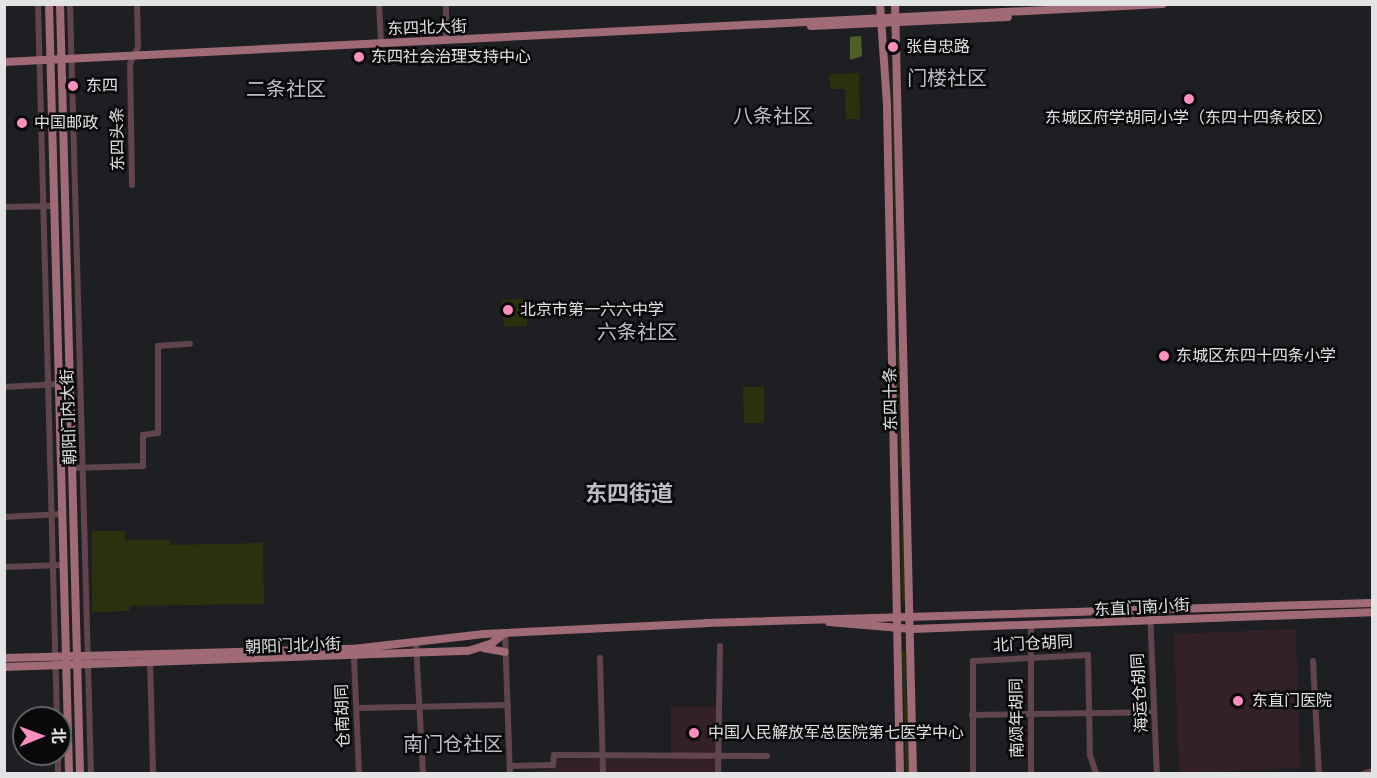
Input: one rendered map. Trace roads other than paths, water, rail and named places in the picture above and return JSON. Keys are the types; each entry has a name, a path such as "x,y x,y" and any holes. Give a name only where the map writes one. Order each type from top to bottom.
{"main road":[{"name":"朝阳门内大街","path":"49,4 69,774"},
{"name":"朝阳门内大街","path":"60,4 80,774"},
{"path":"880,4 882,22"},
{"path":"895,4 895,21"},
{"name":"东四北大街","path":"4,62 381,43 882,22 1163,4"},
{"name":"东四十条","path":"895,21 912,615 913,774"},
{"name":"东四十条","path":"882,22 900,774"},
{"name":"东直门南小街","path":"898,616 1372,603"},
{"name":"东直门南小街","path":"897,627 912,629 1031,626 1372,612"},
{"name":"朝阳门北小街","path":"150,658 416,644 444,637 505,633 898,616"},
{"name":"朝阳门北小街","path":"813,619 856,627 897,627"},
{"name":"朝阳门北小街","path":"55,660 354,658 482,648 505,633"},
{"path":"482,648 505,652"},
{"path":"4,658 55,660"},
{"path":"4,667 55,660"}],"street":[{"name":"朝阳门内大街","path":"38,4 57,706"},
{"name":"朝阳门内大街","path":"70,4 91,774"},
{"name":"东四头条","path":"132,185 130,64 138,46 137,4"},
{"path":"379,4 381,43"},
{"path":"446,4 446,41"},
{"path":"4,207 55,206"},
{"path":"71,468 143,466 142,435 158,433 158,346 190,344"},
{"path":"4,387 59,384"},
{"path":"4,517 63,514"},
{"path":"4,567 63,565"},
{"name":"海运仓胡同","path":"1150,610 1157,774"},
{"name":"南颂年胡同","path":"1031,626 1031,774"},
{"path":"505,633 510,770 553,765 554,755 767,756"},
{"path":"416,644 423,774"},
{"path":"718,774 720,646"},
{"name":"北门仓胡同","path":"973,774 973,661 1088,655 1090,755 1096,774"},
{"path":"600,657 603,774"},
{"path":"150,658 153,774"},
{"name":"仓南胡同","path":"354,658 359,774"},
{"path":"1313,662 1319,774"},
{"path":"357,708 508,705"},
{"path":"972,715 1154,712"},
{"path":"1363,774 1372,771"}],"place":[{"name":"张自忠路","path":"893,47"},
{"name":"东四社会治理支持中心","path":"359,57"},
{"name":"东四","path":"73,86"},
{"name":"东城区府学胡同小学（东四十四条校区）","path":"1189,99"},
{"name":"中国邮政","path":"22,123"},
{"name":"北京市第一六六中学","path":"508,310"},
{"name":"东城区东四十四条小学","path":"1164,356"},
{"name":"东直门医院","path":"1238,701"},
{"name":"中国人民解放军总医院第七医学中心","path":"694,733"}],"district":[{"name":"门楼社区","path":"947,79"},
{"name":"二条社区","path":"286,90"},
{"name":"八条社区","path":"773,117"},
{"name":"六条社区","path":"637,333"},
{"name":"东四街道","path":"629,495"},
{"name":"南门仓社区","path":"453,745"}]}
